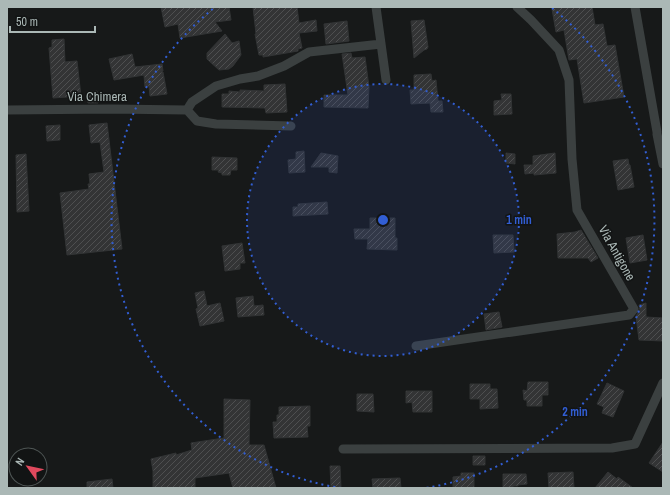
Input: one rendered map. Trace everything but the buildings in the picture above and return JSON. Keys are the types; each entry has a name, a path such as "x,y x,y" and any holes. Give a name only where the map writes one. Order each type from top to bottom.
{"street":[{"path":"376,7 386,80"},
{"name":"Via Antigone","path":"416,346 629,315 634,310 577,210 572,159 570,80 559,50 517,7"},
{"path":"635,7 663,164"},
{"path":"291,126 216,124 197,121 187,110 192,102 216,86 240,79 258,76 284,66 309,52 381,44"},
{"name":"Via Chimera","path":"7,110 187,110"},
{"path":"343,449 612,448 635,444 663,383"}]}
